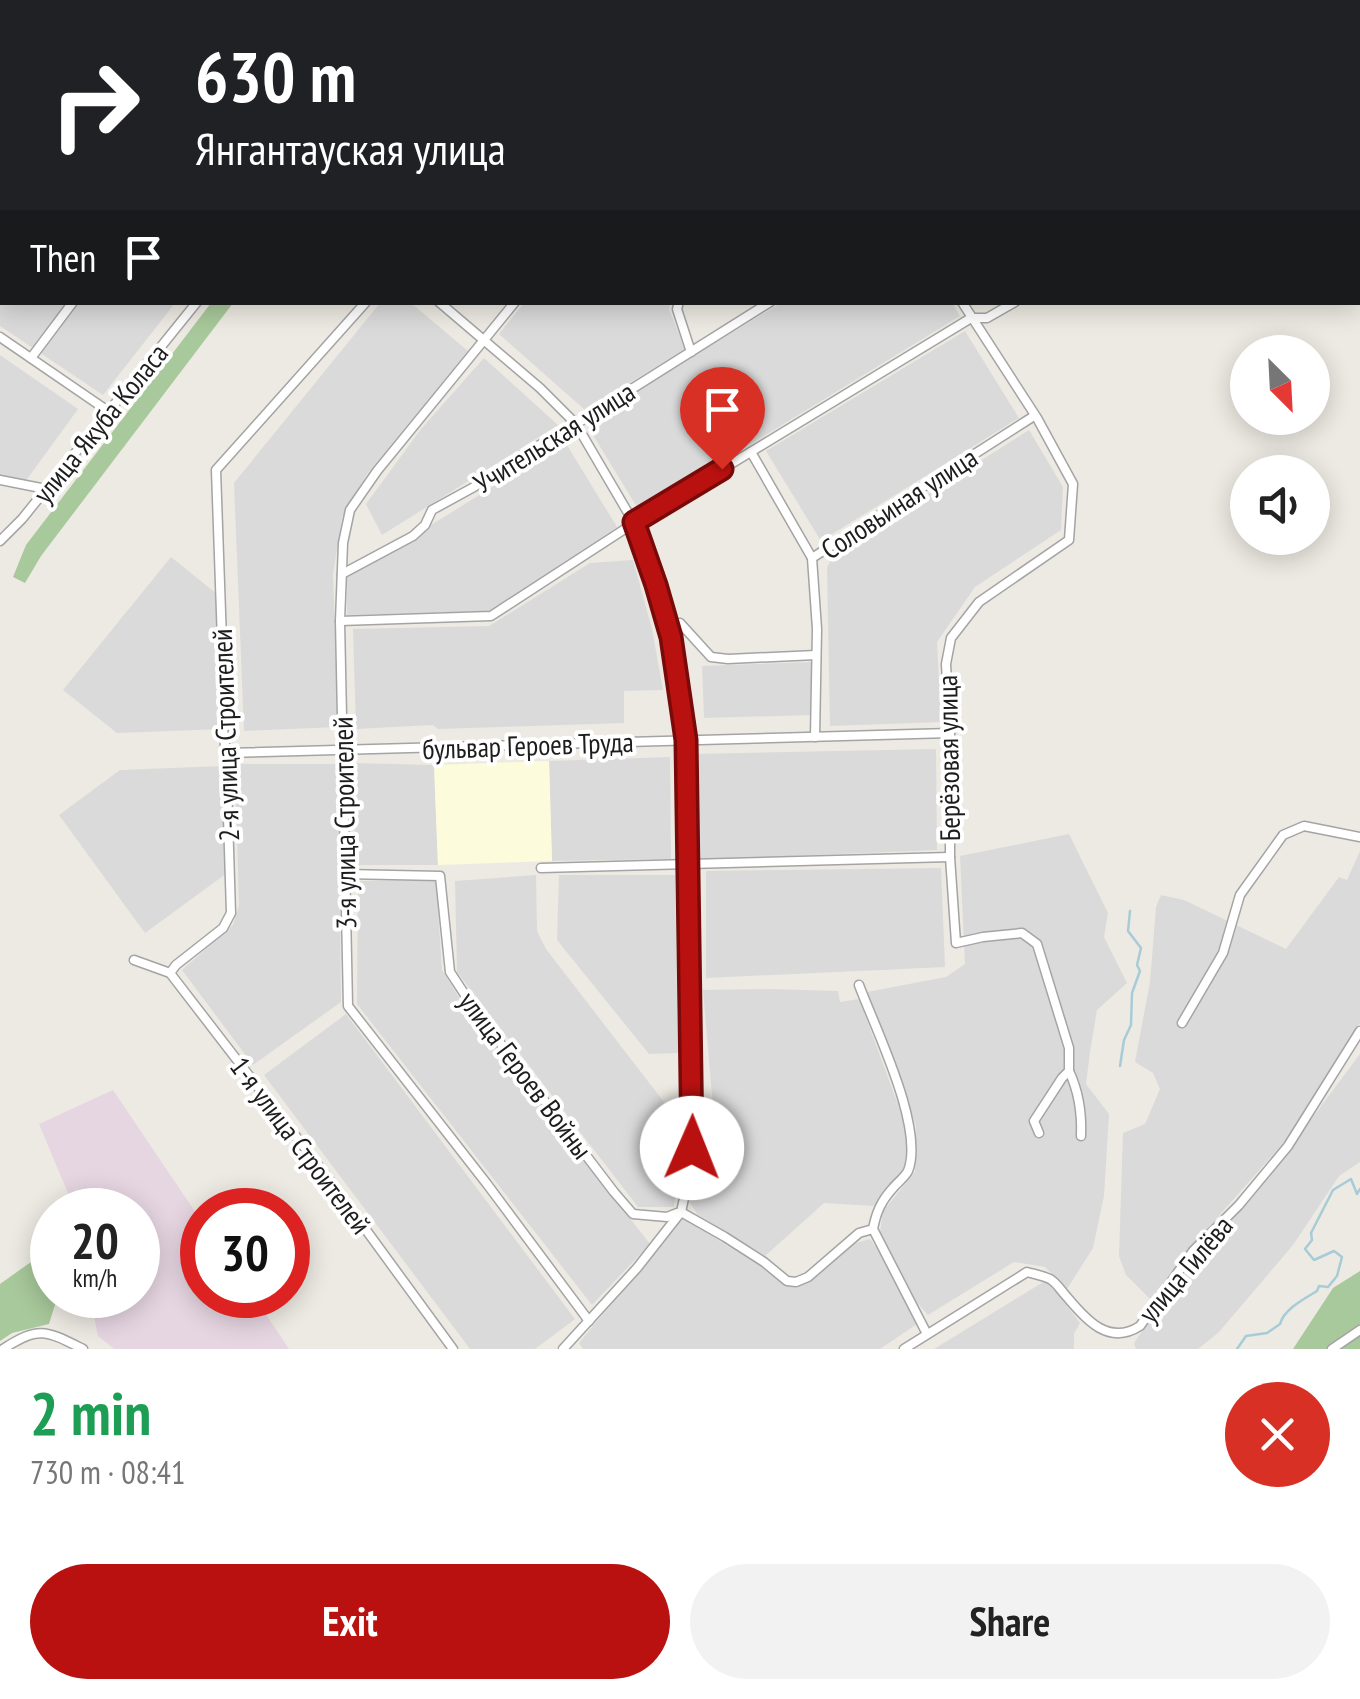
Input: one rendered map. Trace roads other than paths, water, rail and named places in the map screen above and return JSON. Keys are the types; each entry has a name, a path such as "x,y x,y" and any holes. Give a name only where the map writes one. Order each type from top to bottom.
{"street":[{"path":"32,358 72,305"},
{"name":"улица Якуба Коласа","path":"0,541 195,305"},
{"name":"2-я улица Строителей","path":"170,974 176,964 223,928 231,913 216,470 363,305"},
{"path":"442,305 540,388 576,424 634,522 668,626 681,696 686,740 693,1124 690,1171 681,1212 563,1349"},
{"name":"3-я улица Строителей","path":"513,305 377,471 350,510 343,544 340,621 348,1006 589,1321"},
{"path":"679,305 691,352"},
{"name":"Учительская улица","path":"342,574 413,536 425,525 432,510 765,305"},
{"name":"Берёзовая улица","path":"964,305 1073,484 1069,540 979,602 952,638 946,664 956,943 1022,934 1037,944 1070,1048 1069,1071"},
{"path":"340,621 491,616 634,522 971,318 987,318 1011,305"},
{"path":"0,337 108,411"},
{"name":"Соловьиная улица","path":"815,737 817,629 812,558 1034,416"},
{"path":"751,452 812,558"},
{"path":"0,480 46,489"},
{"path":"668,626 680,622 711,657 816,655"},
{"name":"бульвар Героев Труда","path":"226,753 950,733"},
{"path":"1182,1023 1223,953 1240,895 1283,835 1304,826 1360,837"},
{"path":"541,868 950,857"},
{"name":"улица Героев Войны","path":"345,874 440,876 450,972 475,1010 633,1214 667,1218 681,1212"},
{"path":"134,960 170,974"},
{"name":"1-я улица Строителей","path":"170,974 332,1182 453,1349"},
{"path":"859,985 910,1124 908,1172 876,1211 873,1230 927,1334"},
{"name":"улица Гилёва","path":"904,1349 1027,1272 1052,1280 1077,1310 1102,1330 1129,1333 1140,1326 1192,1251 1239,1205 1288,1146 1360,1031"},
{"path":"1038,1133 1034,1120 1069,1071 1082,1113 1081,1136"},
{"path":"681,1212 726,1237 787,1281 796,1282 808,1277 859,1233 873,1230"},
{"path":"1332,1349 1360,1330"},
{"path":"3,1349 36,1332 82,1349"}],"waterway":[{"path":"1120,1066 1131,1025 1132,993 1140,971 1137,965 1141,948 1128,931 1130,911"},
{"path":"1237,1349 1246,1336 1267,1333 1295,1305 1319,1286 1328,1287 1337,1276 1342,1257 1334,1251 1314,1260 1305,1249 1333,1190 1351,1179 1357,1194 1360,1189"}]}
